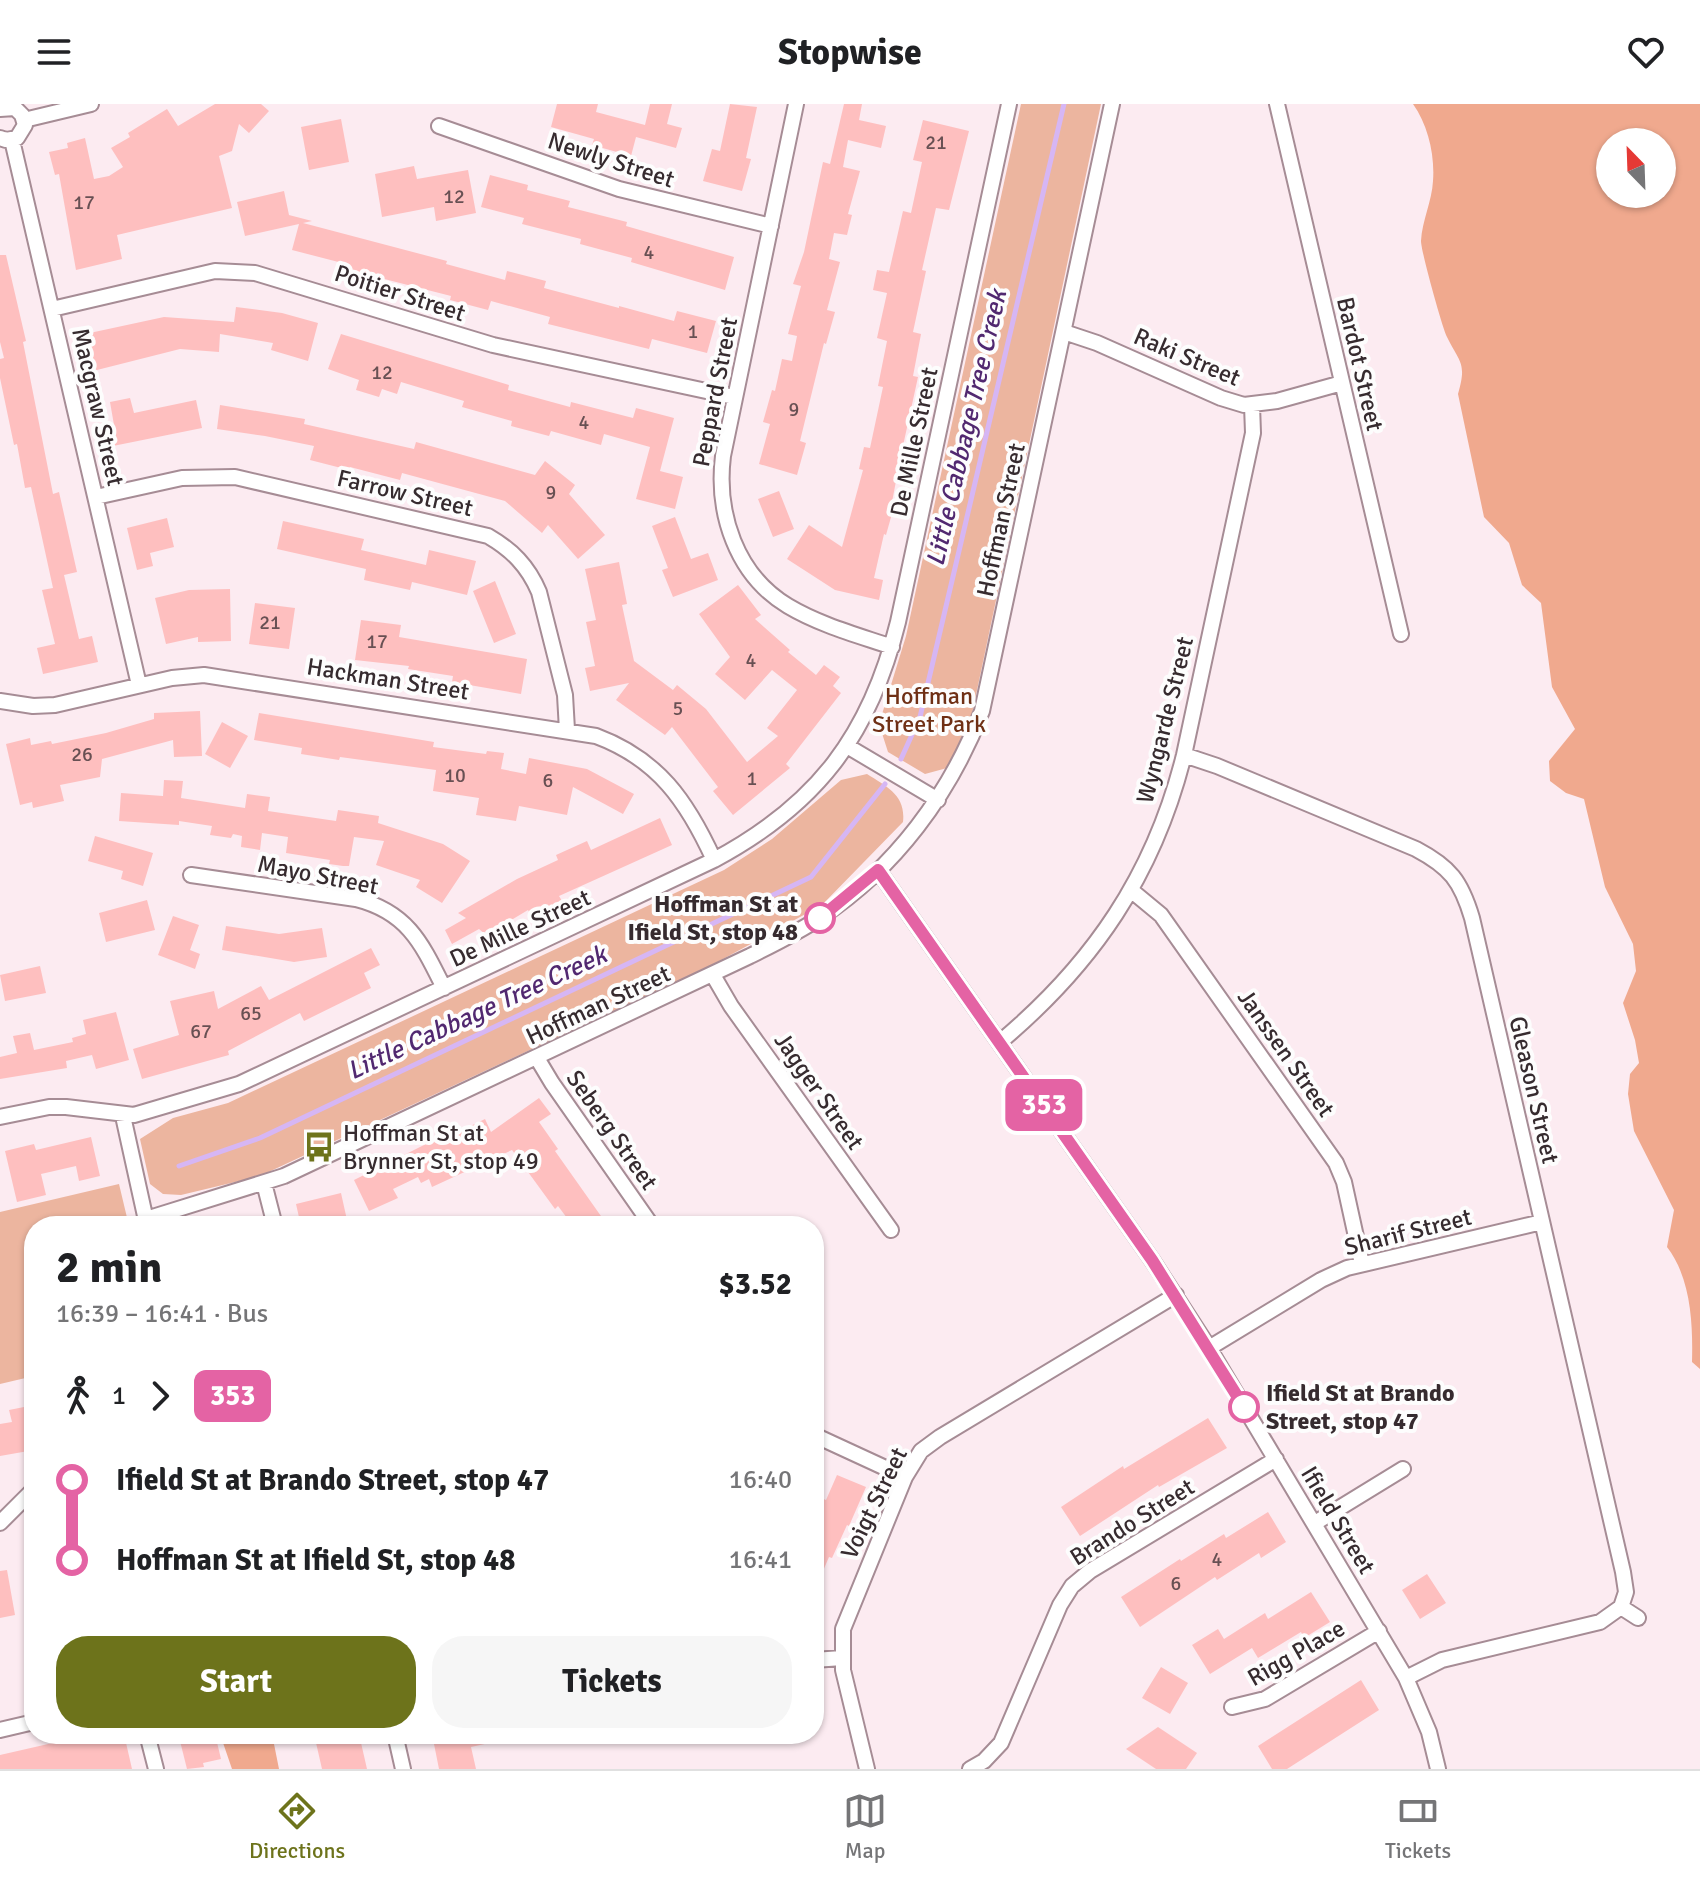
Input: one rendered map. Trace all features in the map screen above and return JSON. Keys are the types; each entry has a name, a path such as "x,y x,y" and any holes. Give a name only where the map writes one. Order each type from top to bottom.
{"street":[{"path":"24,120 91,104"},
{"name":"Peppard Street","path":"796,104 723,456 721,492 724,510 742,559 761,585 787,606 809,618 892,647"},
{"name":"De Mille Street","path":"0,1117 66,1107 123,1116 152,1111 239,1084 714,860 781,818 827,772 847,746 875,697 892,647 1009,104"},
{"name":"Hoffman Street","path":"164,1216 264,1183 713,975 818,919 878,870 918,826 938,800 970,741 982,711 1112,104"},
{"name":"Bardot Street","path":"1277,104 1401,634"},
{"path":"0,109 15,108 24,120 21,135 6,139"},
{"name":"Newly Street","path":"439,126 619,189 771,226"},
{"name":"Macgraw Street","path":"6,139 52,309 139,685"},
{"name":"Poitier Street","path":"52,309 215,271 255,273 493,345 734,397"},
{"name":"Raki Street","path":"1064,332 1097,343 1221,398 1252,405 1342,383"},
{"name":"Wyngarde Street","path":"1000,1042 1072,975 1132,891 1173,795 1253,433 1252,405"},
{"name":"Farrow Street","path":"96,497 182,478 235,477 488,536 514,553 534,579 565,695 567,730"},
{"name":"Hackman Street","path":"0,701 33,706 55,705 188,675 222,676 567,730 614,743 647,762 684,804 714,860"},
{"path":"847,746 938,800"},
{"name":"Gleason Street","path":"1184,755 1416,849 1434,858 1454,876 1472,918 1625,1584 1621,1607"},
{"name":"Ifield Street","path":"878,870 1176,1295 1406,1678 1429,1732 1438,1769"},
{"name":"Mayo Street","path":"191,875 356,899 381,908 411,929 444,988"},
{"name":"Janssen Street","path":"1132,891 1161,915 1336,1163 1344,1182 1362,1264"},
{"name":"Jagger Street","path":"713,975 731,1006 891,1230"},
{"name":"Seberg Street","path":"537,1058 645,1216"},
{"path":"123,1116 145,1216"},
{"path":"264,1183 272,1216"},
{"name":"Sharif Street","path":"1209,1348 1321,1280 1362,1264 1542,1222"},
{"name":"Voigt Street","path":"867,1769 842,1658 843,1629 905,1477 921,1451 1176,1295"},
{"path":"824,1440 905,1477"},
{"name":"Brando Street","path":"970,1769 993,1753 1010,1727 1060,1605 1072,1586 1090,1571 1276,1459"},
{"path":"1315,1523 1403,1469"},
{"path":"0,1523 24,1499"},
{"path":"1406,1678 1442,1660 1600,1622 1621,1607 1638,1618"},
{"name":"Rigg Place","path":"1232,1707 1265,1699 1379,1631"},
{"path":"824,1659 842,1658"},
{"path":"0,1730 24,1724"},
{"path":"150,1744 156,1769"},
{"path":"397,1744 403,1769"}],"green space":[{"name":"Hoffman Street Park","path":"1021,104 1101,104 969,728 947,768 925,774 888,752 879,724 906,636"},
{"name":"Hoffman Street Park","path":"867,774 898,798 903,822 822,905 712,965 260,1176 181,1195 163,1194 150,1184 140,1139 173,1118 228,1103 724,870 772,839 841,780"},
{"path":"119,1184 127,1216 24,1216 24,1378 0,1384 0,1212"}],"shaded area":[{"path":"1413,104 1700,104 1700,1369 1692,1362 1691,1317 1686,1287 1667,1247 1674,1210 1634,1131 1628,1094 1630,1074 1639,1063 1623,1003 1636,971 1633,944 1605,887 1584,799 1566,793 1550,781 1549,761 1575,729 1552,687 1541,603 1522,585 1509,543 1484,517 1458,394 1461,364 1444,330 1422,248 1433,171 1432,151 1423,121"},
{"path":"223,1744 274,1744 279,1769 232,1769"}],"building":[{"path":"215,104 261,104 269,111 249,133 239,124 232,151 219,156 232,208 117,235 122,259 76,270 59,174 55,175 49,152 68,148 67,143 85,138 94,179 109,176 123,167 111,148 130,137 128,133 167,109 178,126"},
{"path":"557,104 598,104 596,112 645,125 650,104 672,104 667,124 682,128 676,148 636,137 631,156 592,145 594,139 551,127"},
{"path":"730,104 757,107 746,158 751,159 742,191 703,181 712,149 720,151"},
{"path":"844,104 862,104 859,120 886,126 881,148 848,140 843,167 860,171 848,214 852,215 847,235 834,233 829,259 840,262 827,310 835,312 824,343 800,441 806,443 797,475 759,464 770,424 763,422 772,390 775,391 782,359 792,361 797,336 788,334 801,286 793,284 804,252 823,162 830,164"},
{"path":"341,119 349,162 309,170 301,127"},
{"path":"923,120 969,131 949,210 936,208 922,270 926,271 913,332 921,334 913,376 918,377 892,502 895,503 874,578 883,580 879,600 835,590 787,559 809,525 842,547 863,470 859,469 864,447 870,448 883,387 878,386 887,341 877,338 887,293 873,290 877,270 889,272 903,211 911,213 922,162 913,160"},
{"path":"414,166 417,179 468,170 476,213 436,221 434,207 382,217 375,174"},
{"path":"490,175 528,185 527,190 570,201 568,207 627,222 626,226 734,257 725,290 631,262 632,258 580,244 581,239 522,224 524,218 481,207"},
{"path":"284,191 289,215 312,221 303,223 447,261 446,264 505,280 507,271 546,281 544,288 619,308 674,321 677,311 716,321 707,353 652,339 649,349 548,324 550,317 491,301 488,310 450,300 451,296 349,270 350,265 292,250 299,224 245,236 237,202"},
{"path":"0,255 6,255 26,341 23,342 53,494 59,492 77,572 64,575 79,639 92,636 98,662 43,674 37,648 55,644 42,590 53,588 31,487 25,488 0,378 0,359 4,358 0,342"},
{"path":"236,307 282,313 318,323 308,361 271,350 273,343 220,334 219,352 180,349 93,371 85,334 164,317 234,322"},
{"path":"341,334 509,385 508,390 570,407 571,402 633,418 636,408 674,418 660,471 683,477 675,509 636,499 650,447 604,434 601,445 551,431 549,436 511,426 512,421 462,407 464,401 401,382 397,394 382,389 379,397 356,390 359,380 328,369"},
{"path":"130,398 134,413 196,400 202,428 113,446 109,426 114,425 110,402"},
{"path":"220,405 305,419 304,424 414,449 416,442 535,475 545,461 575,485 569,494 605,535 578,559 548,525 542,533 505,501 402,473 400,480 350,467 349,470 310,460 314,446 217,429"},
{"path":"779,491 794,529 773,537 758,499"},
{"path":"675,517 691,559 708,553 718,580 673,597 662,570 668,568 652,526"},
{"path":"167,518 174,547 150,553 153,566 137,570 127,528"},
{"path":"283,521 364,539 361,550 426,565 429,550 476,561 467,595 412,582 410,590 364,580 366,569 277,549"},
{"path":"619,562 627,604 622,605 634,661 673,690 677,685 706,709 747,762 778,736 767,728 797,690 772,670 745,700 715,674 730,657 699,614 738,585 761,615 755,619 790,650 788,652 816,675 824,665 840,677 833,686 841,693 786,764 790,768 733,815 713,791 718,787 672,727 665,735 616,700 629,683 590,691 585,668 595,666 586,622 596,620 585,569"},
{"path":"495,581 516,634 494,643 473,591"},
{"path":"230,589 231,641 198,642 198,637 166,644 155,598 189,590"},
{"path":"255,603 295,608 289,649 249,644"},
{"path":"361,620 401,625 399,637 527,659 521,694 452,682 453,676 408,669 409,666 355,660"},
{"path":"200,711 202,756 174,757 173,740 102,759 100,777 60,785 64,801 33,808 32,802 20,805 6,744 30,738 31,745 51,741 52,744 154,719 154,713"},
{"path":"259,713 434,742 433,747 486,754 487,751 504,753 501,769 526,774 529,758 587,769 634,794 623,814 573,787 567,815 519,806 516,821 476,815 479,798 433,791 436,770 301,754 302,748 254,740"},
{"path":"222,722 248,736 230,768 205,754"},
{"path":"164,780 183,781 181,798 245,808 247,794 270,797 268,811 336,821 338,810 379,816 378,823 443,844 470,861 442,903 416,887 420,880 376,865 384,841 354,837 349,866 343,866 329,864 330,860 286,853 288,837 262,833 260,850 241,847 242,836 210,835 212,826 179,821 179,825 119,821 121,793 163,796"},
{"path":"660,818 672,845 559,896 562,901 531,915 528,910 486,935 479,929 452,944 445,930 466,918 458,913 517,879 558,860 556,855 587,841 591,850"},
{"path":"95,836 153,853 143,886 121,879 123,871 88,861"},
{"path":"147,900 155,930 106,942 99,913"},
{"path":"173,916 199,925 190,950 200,954 195,969 158,955"},
{"path":"226,926 279,934 322,928 327,957 294,962 222,950"},
{"path":"371,948 380,965 364,973 371,988 304,1021 300,1013 228,1051 229,1055 142,1079 133,1049 179,1035 170,1001 214,991 218,1009 261,986 269,1000"},
{"path":"40,966 46,993 5,1001 0,975"},
{"path":"116,1012 129,1060 96,1069 92,1055 66,1061 67,1068 0,1079 0,1057 17,1053 13,1036 30,1033 34,1050 73,1042 72,1038 86,1034 83,1020"},
{"path":"539,1098 551,1114 539,1122 558,1149 555,1151 601,1216 566,1216 558,1206 555,1209 512,1150 432,1187 429,1179 421,1183 418,1177 393,1189 398,1198 369,1211 354,1180 454,1130 456,1133 485,1119 491,1132"},
{"path":"91,1137 100,1176 79,1181 76,1166 41,1174 46,1195 17,1202 5,1151 34,1144 36,1150"},
{"path":"341,1193 346,1216 299,1216 296,1204"},
{"path":"24,1407 24,1452 0,1456 0,1424 12,1422 9,1410"},
{"path":"1208,1418 1227,1448 1158,1485 1080,1536 1061,1507 1123,1466 1124,1469"},
{"path":"837,1475 866,1487 849,1526 824,1569 824,1499"},
{"path":"1268,1512 1286,1542 1261,1558 1259,1553 1217,1580 1215,1577 1140,1627 1121,1597 1180,1559 1224,1534 1226,1538"},
{"path":"7,1570 15,1615 0,1618 0,1571"},
{"path":"1427,1574 1446,1603 1420,1619 1402,1590"},
{"path":"1311,1592 1330,1622 1304,1638 1301,1632 1258,1658 1252,1648 1210,1674 1192,1645 1218,1629 1224,1639 1265,1613 1268,1619"},
{"path":"1161,1667 1188,1683 1170,1714 1142,1698"},
{"path":"1361,1680 1379,1710 1287,1769 1272,1769 1258,1746"},
{"path":"1158,1727 1197,1753 1186,1769 1156,1769 1126,1749"},
{"path":"48,1744 126,1744 132,1769 0,1769 0,1755"},
{"path":"181,1744 217,1744 221,1759 203,1763 204,1767 187,1769"},
{"path":"316,1744 361,1744 367,1769 322,1769"},
{"path":"434,1744 485,1744 471,1747 476,1769 439,1769"}],"waterway":[{"name":"Little Cabbage Tree Creek","path":"901,759 920,717 1064,104"},
{"name":"Little Cabbage Tree Creek","path":"179,1166 260,1138 811,877 885,784"}],"bus line":[{"name":"353","path":"820,918 878,870 1152,1260 1244,1407"}],"place":[{"name":"Hoffman St at Ifield St, stop 48","path":"820,918"},
{"name":"Hoffman St at Brynner St, stop 49","path":"319,1147"},
{"name":"Ifield St at Brando Street, stop 47","path":"1244,1407"}]}
